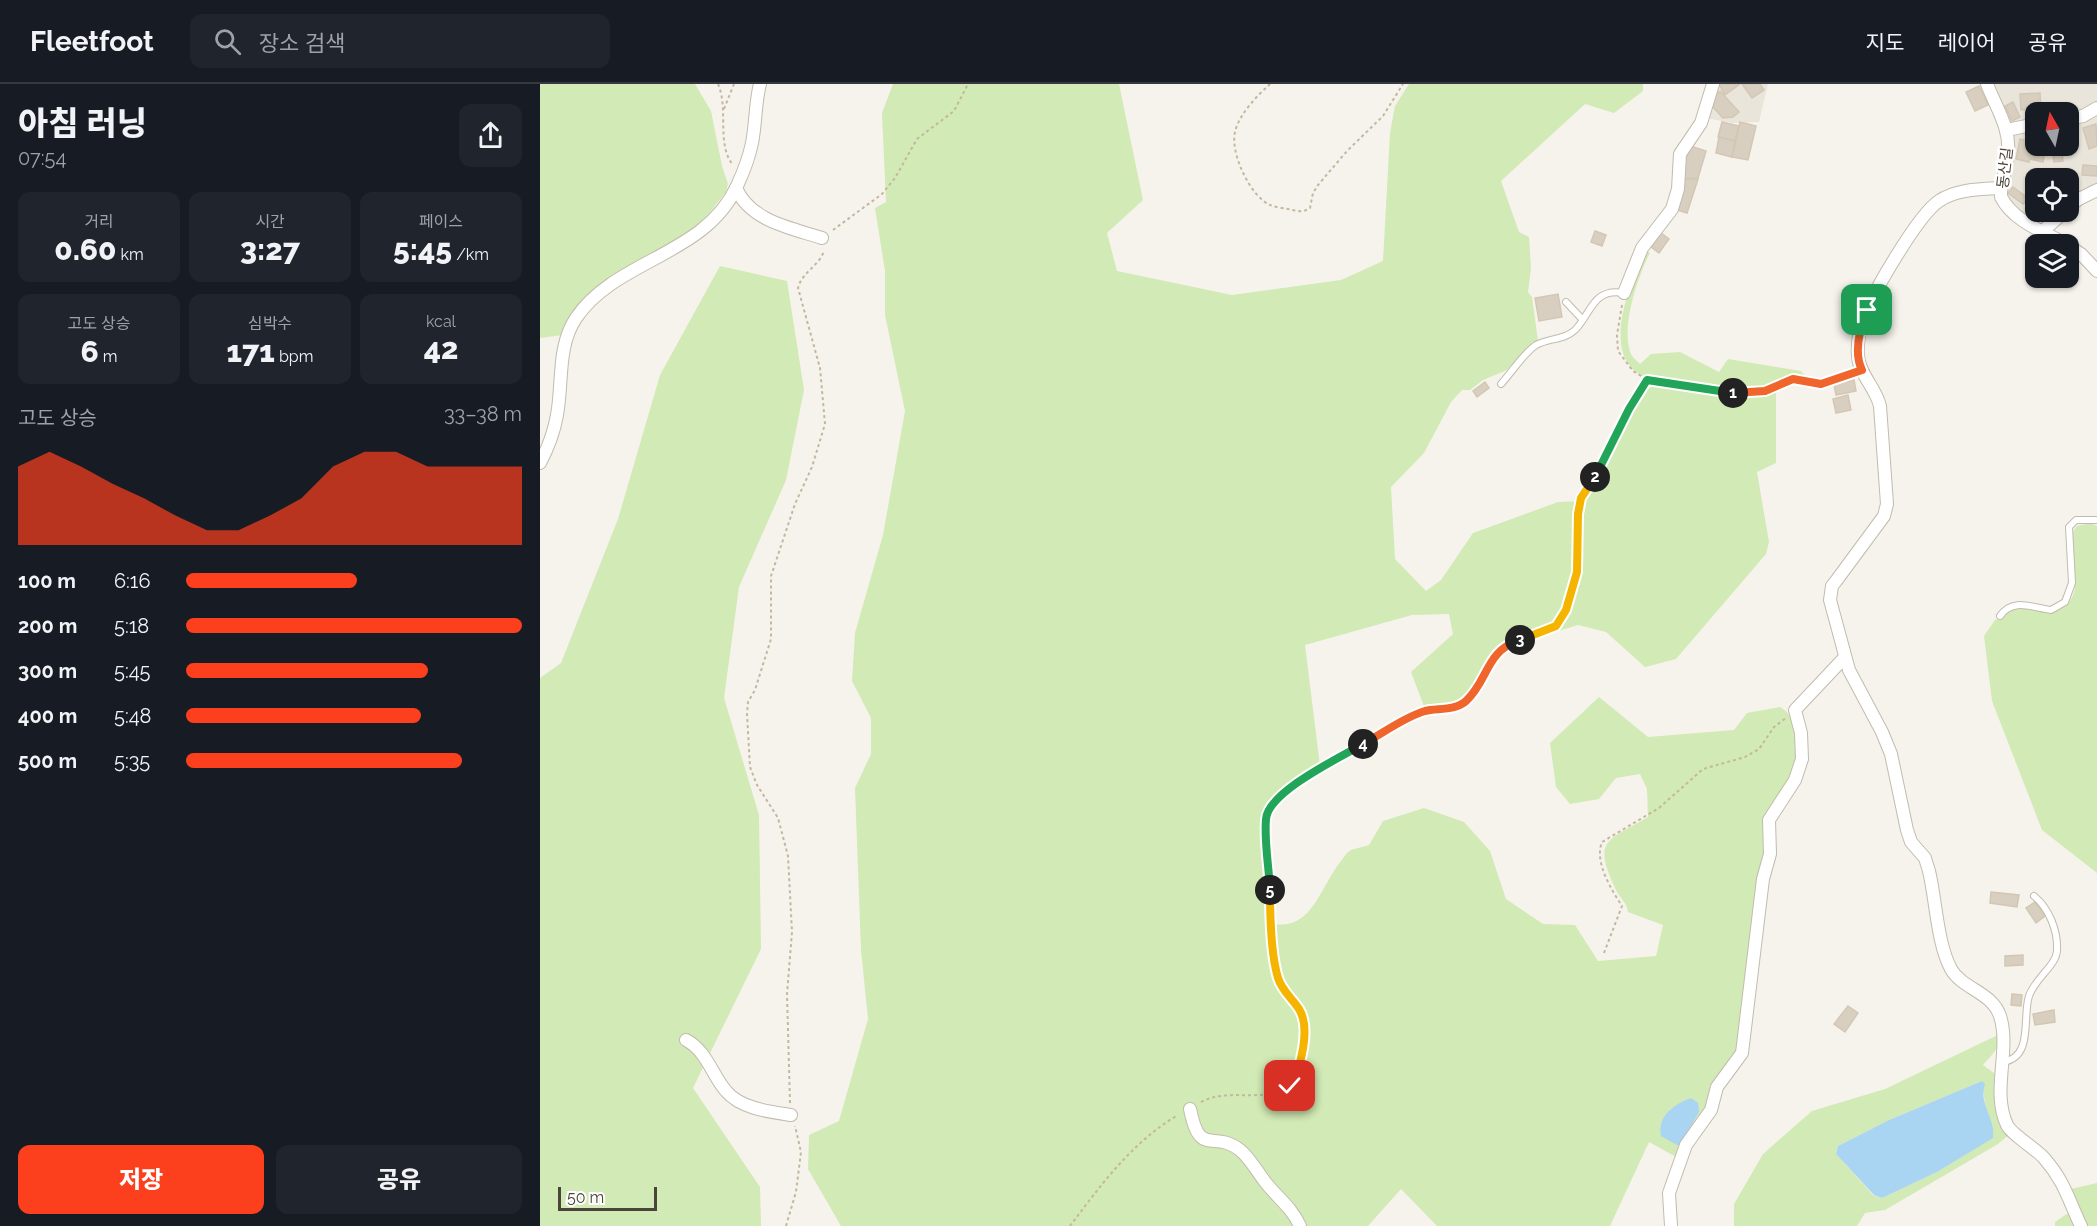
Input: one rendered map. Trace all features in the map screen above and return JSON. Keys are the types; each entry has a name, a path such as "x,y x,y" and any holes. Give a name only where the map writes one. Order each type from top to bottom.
{"street":[{"path":"540,463 553,432 559,403 563,351 577,316 591,301 626,276 703,231 721,211 736,188 752,144 760,84"},
{"path":"1624,293 1642,248 1672,209 1678,189 1680,154 1701,123 1713,84"},
{"name":"동산길","path":"1987,84 2007,130 2008,155 2001,197 2010,210 2048,234"},
{"path":"2079,117 2097,108"},
{"name":"동산길","path":"2007,130 2025,126"},
{"path":"736,188 743,202 754,213 822,238"},
{"path":"2001,188 1947,196 1935,204 1919,223 1889,271 1863,321 1858,351 1862,370 1880,406 1887,504 1878,527 1832,586 1832,609 1845,657 1892,754 1906,830 1911,842 1925,858 1948,961 1956,976 1989,1000 2000,1017 2003,1033 2002,1104 2007,1126 2031,1145 2058,1176 2067,1190 2081,1226"},
{"path":"2079,201 2097,190"},
{"path":"2043,231 2053,222"},
{"name":"동산길","path":"2079,253 2097,271"},
{"path":"1671,1226 1670,1193 1686,1145 1711,1110 1717,1087 1742,1053 1763,879 1770,854 1769,820 1795,780 1802,759 1801,733 1795,710 1845,657"},
{"path":"686,1040 703,1054 731,1096 760,1110 791,1115"},
{"path":"1190,1109 1199,1137 1206,1142 1225,1142 1239,1150 1290,1208 1300,1226"}],"lane":[{"path":"1501,384 1534,346 1569,334 1578,327 1582,319 1605,294 1613,291 1624,293"},
{"path":"1566,303 1582,319"},
{"path":"2001,616 2006,610 2018,606 2030,604 2051,610 2065,602 2072,583 2069,527 2076,520 2097,520"},
{"path":"2002,1062 2014,1058 2021,1050 2025,1038 2026,1009 2030,994 2038,978 2056,957 2057,943 2052,922 2043,905 2034,896"}],"path":[{"path":"718,84 724,111 727,157 742,175"},
{"path":"724,111 735,84"},
{"path":"786,1226 796,1192 801,1152 791,1115 787,994 792,932 788,856 778,818 757,785 750,767 747,714 748,702 755,690 771,639 771,576 795,504 812,467 825,424 820,368 798,288 805,274 822,256 822,238 882,194 895,178 917,139 954,111 968,84"},
{"path":"1270,84 1242,117 1233,141 1246,178 1261,199 1269,205 1301,211 1310,208 1313,192 1318,185 1347,151 1383,116 1404,84"},
{"path":"1624,293 1617,335 1618,351 1626,364 1647,380 1710,391 1748,393 1770,390 1793,379 1810,384 1833,381 1862,370"},
{"path":"1070,1226 1103,1184 1143,1142 1167,1122 1212,1097 1251,1096 1281,1092 1290,1086 1299,1065 1303,1035 1302,1015 1278,980 1266,829 1266,818 1271,804 1301,781 1408,719 1425,711 1455,706 1464,702 1501,649 1543,632 1559,622 1574,587 1577,572 1578,514 1581,498 1601,467 1621,424 1647,380"},
{"path":"1604,952 1623,906 1604,872 1600,855 1602,842 1659,808 1703,769 1745,757 1759,749 1777,724 1795,710"}],"shaded area":[{"path":"1715,84 1768,84 1759,122 1732,123 1706,118"},
{"path":"1991,84 2097,84 2097,187 2079,198 2079,168 2025,168 2025,215 2007,197 2011,166"}],"green space":[{"path":"540,84 695,84 711,111 728,184 726,192 698,227 603,286 563,335 540,338"},
{"path":"893,84 1119,84 1143,200 1107,233 1117,271 1232,295 1341,280 1383,261 1390,133 1395,106 1409,84 1643,84 1643,91 1614,113 1585,104 1501,181 1519,232 1529,237 1531,268 1528,292 1532,297 1538,341 1507,370 1483,380 1470,390 1462,390 1451,402 1424,453 1391,487 1395,559 1426,591 1441,580 1473,533 1558,502 1583,501 1605,468 1641,395 1645,389 1654,387 1684,389 1724,397 1750,396 1776,391 1776,463 1757,472 1769,542 1766,554 1676,659 1645,667 1606,632 1578,625 1555,632 1549,628 1502,643 1484,665 1464,698 1458,703 1425,709 1411,672 1453,634 1449,614 1412,615 1305,645 1320,766 1294,781 1278,794 1263,818 1267,897 1271,923 1285,924 1305,915 1346,855 1351,850 1369,845 1383,821 1424,808 1464,822 1490,851 1506,899 1543,924 1575,925 1598,961 1656,956 1663,925 1628,912 1609,875 1604,852 1607,844 1613,838 1648,817 1647,789 1640,774 1616,778 1599,799 1570,804 1556,787 1550,743 1599,697 1648,737 1734,730 1747,713 1780,707 1787,712 1796,728 1798,759 1781,797 1766,854 1739,1048 1678,1158 1649,1142 1610,1226 1437,1226 1401,1189 1368,1226 841,1226 808,1169 809,1135 839,1121 868,1019 861,950 855,788 871,754 871,718 852,681 855,633 883,535 905,411 885,315 885,271 875,208 886,202 882,113","holes":["1691,1098 1699,1112 1691,1124 1669,1110"]},
{"path":"1645,250 1650,253 1640,275 1632,302 1628,330 1631,354 1640,364 1651,354 1680,352 1719,372 1728,359 1801,371 1809,380 1792,375 1773,387 1739,392 1682,382 1654,380 1634,370 1624,356 1621,340 1622,321 1632,282"},
{"path":"720,266 787,281 804,390 786,480 739,587 724,698 759,815 761,949 693,1088 760,1187 761,1226 540,1226 540,678 561,663 618,519 660,375"},
{"path":"2090,523 2097,526 2097,873 2042,830 1992,701 1984,636 1995,620 2015,609 2025,607 2054,611 2065,606 2072,598 2075,588 2071,543 2073,534 2077,526"},
{"path":"2000,1034 1997,1047 1983,1065 1998,1076 2011,1133 1998,1144 1885,1210 1865,1213 1857,1226 1734,1226 1734,1204 1763,1154 1812,1111 1885,1089","holes":["1982,1081 1992,1138 1937,1172 1882,1198 1873,1195 1836,1154 1838,1146 1889,1120"]},
{"path":"2097,1183 2097,1226 2055,1226 2055,1222 2077,1207 2071,1189"}],"water":[{"path":"1982,1081 1985,1084 1983,1091 1985,1105 1992,1124 1993,1138 1937,1172 1882,1198 1874,1195 1836,1154 1838,1146 1889,1120"},
{"path":"1691,1098 1698,1103 1699,1112 1680,1145 1677,1145 1661,1136 1662,1122 1673,1107"}],"building":[{"path":"1719,84 1740,84 1725,95"},
{"path":"1742,84 1760,84 1764,90 1752,98"},
{"path":"1979,86 1988,105 1975,111 1966,92"},
{"path":"1720,91 1739,112 1733,117 1723,118 1713,107 1715,96"},
{"path":"2040,93 2041,102 2025,102 2025,110 2021,110 2020,94"},
{"path":"2013,102 2020,117 2012,121 2005,106"},
{"path":"1722,122 1739,126 1735,141 1718,137"},
{"path":"1740,122 1756,126 1748,160 1732,157"},
{"path":"2096,124 2097,146 2089,149 2083,128"},
{"path":"1719,137 1735,141 1732,157 1716,153"},
{"path":"2020,139 2025,140 2025,156 2044,156 2043,162 2016,159"},
{"path":"1690,146 1706,151 1698,178 1683,179 1682,161"},
{"path":"2053,156 2062,156 2063,161 2054,162"},
{"path":"2083,165 2097,166 2097,176 2082,175"},
{"path":"1683,179 1698,179 1687,213 1674,209"},
{"path":"2013,187 2025,196 2025,202 2023,204 2008,193"},
{"path":"1595,231 1606,235 1602,246 1591,242"},
{"path":"1661,233 1669,239 1659,253 1651,247"},
{"path":"1558,294 1562,317 1539,321 1535,298"},
{"path":"1854,380 1856,391 1836,395 1834,384"},
{"path":"1485,382 1489,388 1477,397 1473,391"},
{"path":"1848,395 1851,410 1836,413 1833,399"},
{"path":"1991,892 2019,895 2017,907 1990,903"},
{"path":"2035,902 2045,916 2036,923 2026,908"},
{"path":"2023,955 2023,965 2005,966 2005,956"},
{"path":"2012,994 2022,995 2021,1006 2011,1005"},
{"path":"1848,1006 1858,1013 1845,1032 1834,1024"},
{"path":"2054,1010 2055,1022 2035,1025 2033,1014"}],"route":[{"path":"1290,1086 1302,1051 1303,1023 1299,1009 1284,992 1278,980 1266,829 1266,818 1271,804 1309,776 1401,723 1425,711 1455,706 1464,702 1474,691 1489,663 1501,649 1556,626 1566,610 1577,572 1578,514 1581,498 1601,467 1621,424 1647,380 1658,384 1722,393 1748,393 1770,390 1791,380 1821,384 1847,377 1862,370 1858,344 1867,310"}]}
